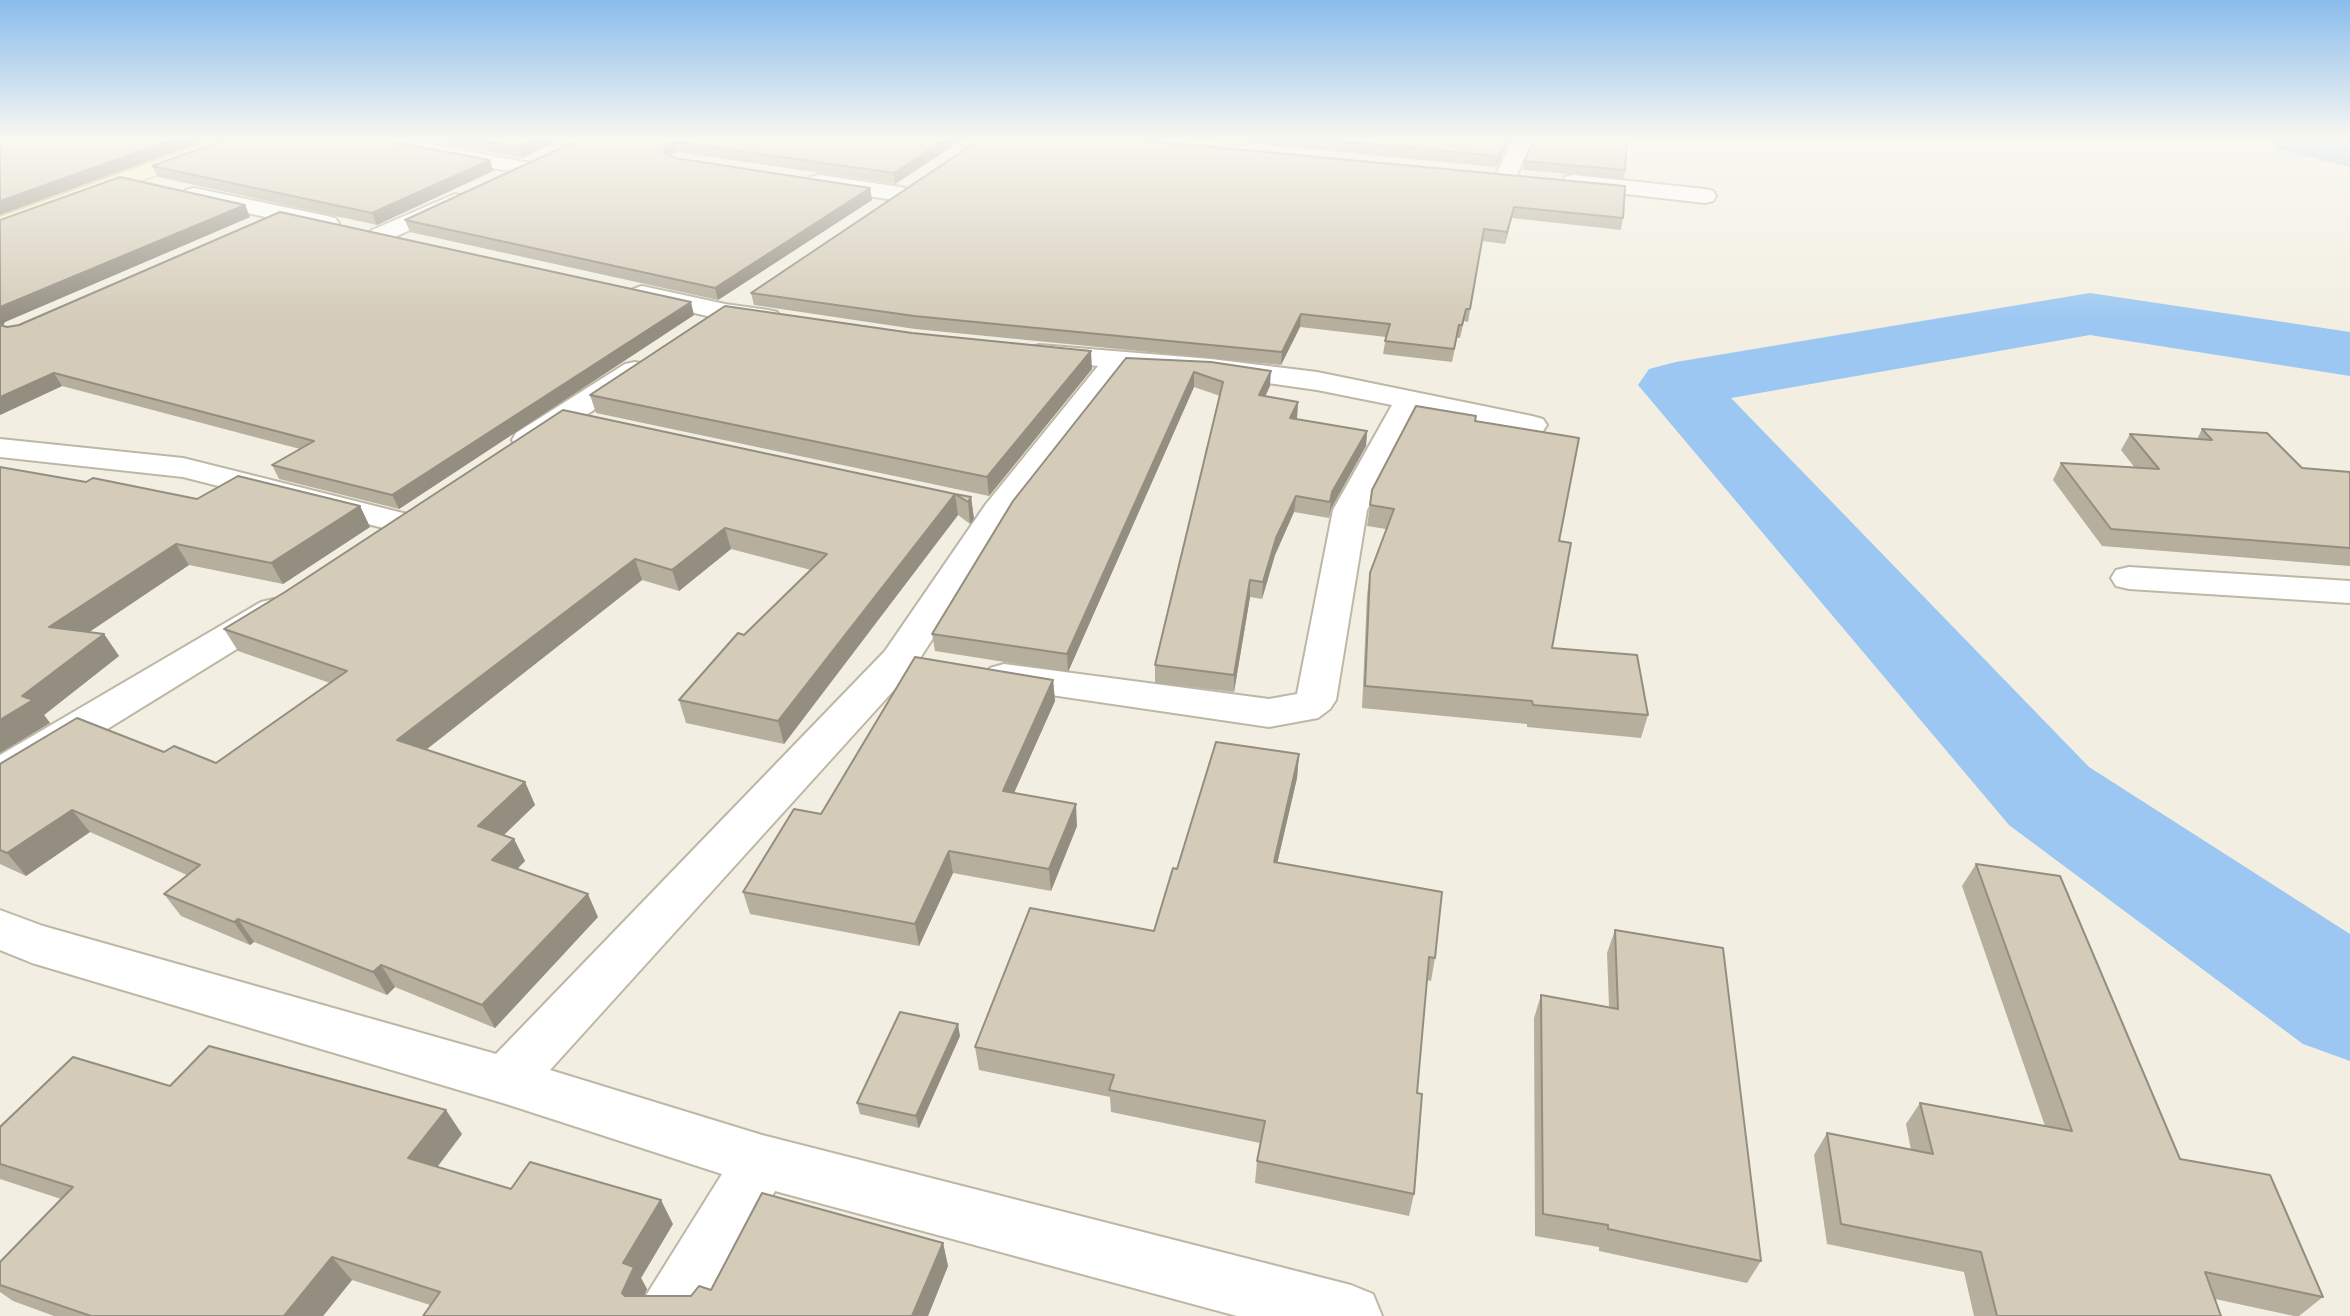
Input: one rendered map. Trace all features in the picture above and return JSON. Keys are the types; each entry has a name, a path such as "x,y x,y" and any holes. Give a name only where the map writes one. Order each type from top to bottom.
{"main road":[{"path":"0,225 71,199"}],"street":[{"path":"215,199 420,244"},
{"path":"380,235 457,199"},
{"path":"867,216 892,199"},
{"path":"244,231 282,214"},
{"path":"619,288 725,312 793,322"},
{"path":"690,335 758,290"},
{"path":"1010,349 1117,361 1210,367 1317,381 1532,425"},
{"path":"506,454 655,357"},
{"path":"506,1080 898,660 984,508 1117,361"},
{"path":"898,660 1077,689 1269,713 1304,708 1316,700 1350,510 1409,400"},
{"path":"563,416 603,425"},
{"path":"0,448 183,468 414,515 370,545"},
{"path":"2129,578 2350,592"},
{"path":"0,775 294,596"},
{"path":"11,945 506,1080 762,1161 1351,1316"},
{"path":"668,1316 762,1161"}],"building":[{"path":"57,199 220,199 245,205 0,307 0,220"},
{"path":"308,199 402,199 372,213"},
{"path":"450,199 852,199 715,288 405,220"},
{"path":"890,199 1624,199 1623,218 1514,207 1507,232 1484,229 1470,309 1466,309 1462,325 1459,325 1454,349 1385,341 1390,324 1301,314 1282,352 914,316 751,293"},
{"path":"280,212 691,302 392,495 272,465 314,441 54,373 0,397 0,325 19,325"},
{"path":"725,306 912,333 1091,351 987,477 590,395"},
{"path":"1126,358 1211,362 1271,371 1259,395 1298,402 1290,418 1367,431 1332,492 1330,502 1296,496 1276,538 1263,582 1250,580 1234,675 1155,665 1223,382 1194,372 1067,654 932,634 1013,501"},
{"path":"1416,406 1476,416 1475,421 1579,438 1559,541 1571,543 1552,648 1637,655 1648,715 1533,705 1532,701 1365,686 1370,573 1394,509 1370,505 1372,490"},
{"path":"563,410 955,494 778,721 679,700 738,633 744,635 827,554 725,528 672,570 635,559 397,740 525,782 478,826 514,839 492,860 588,894 482,1005 381,965 373,972 238,919 234,922 164,894 200,865 72,810 7,853 0,850 0,764 77,718 164,752 174,746 216,763 347,671 224,629"},
{"path":"2202,429 2267,433 2302,468 2350,472 2350,548 2111,529 2061,463 2159,469 2130,434 2212,440"},
{"path":"0,467 86,482 93,478 197,499 238,476 360,506 271,563 176,544 49,627 104,634 22,696 33,700 0,720"},
{"path":"955,494 971,497 968,502"},
{"path":"915,657 1053,680 1003,791 1076,804 1049,869 949,851 915,924 743,892 794,809 821,814"},
{"path":"1216,742 1299,754 1274,862 1442,892 1435,958 1429,957 1417,1093 1422,1094 1414,1194 1257,1161 1265,1121 1109,1090 1114,1075 975,1047 1030,908 1154,931 1173,868 1177,869"},
{"path":"1976,864 2060,876 2180,1159 2270,1175 2323,1297 2205,1272 2221,1316 1997,1316 1981,1252 1841,1224 1827,1133 1933,1154 1920,1103 2072,1131"},
{"path":"1615,930 1723,948 1761,1261 1608,1229 1608,1225 1543,1214 1541,995 1618,1009"},
{"path":"900,1012 958,1024 916,1116 857,1103"},
{"path":"209,1046 446,1110 408,1158 511,1189 530,1162 661,1200 623,1263 634,1267 622,1293 625,1296 691,1296 699,1286 711,1290 762,1193 943,1243 912,1316 423,1316 440,1292 332,1257 284,1316 91,1316 0,1285 0,1262 73,1187 0,1164 0,1127 73,1057 170,1086"}],"waterway":[{"path":"2350,354 2090,314 1676,385 2049,796 2350,1004"}]}
